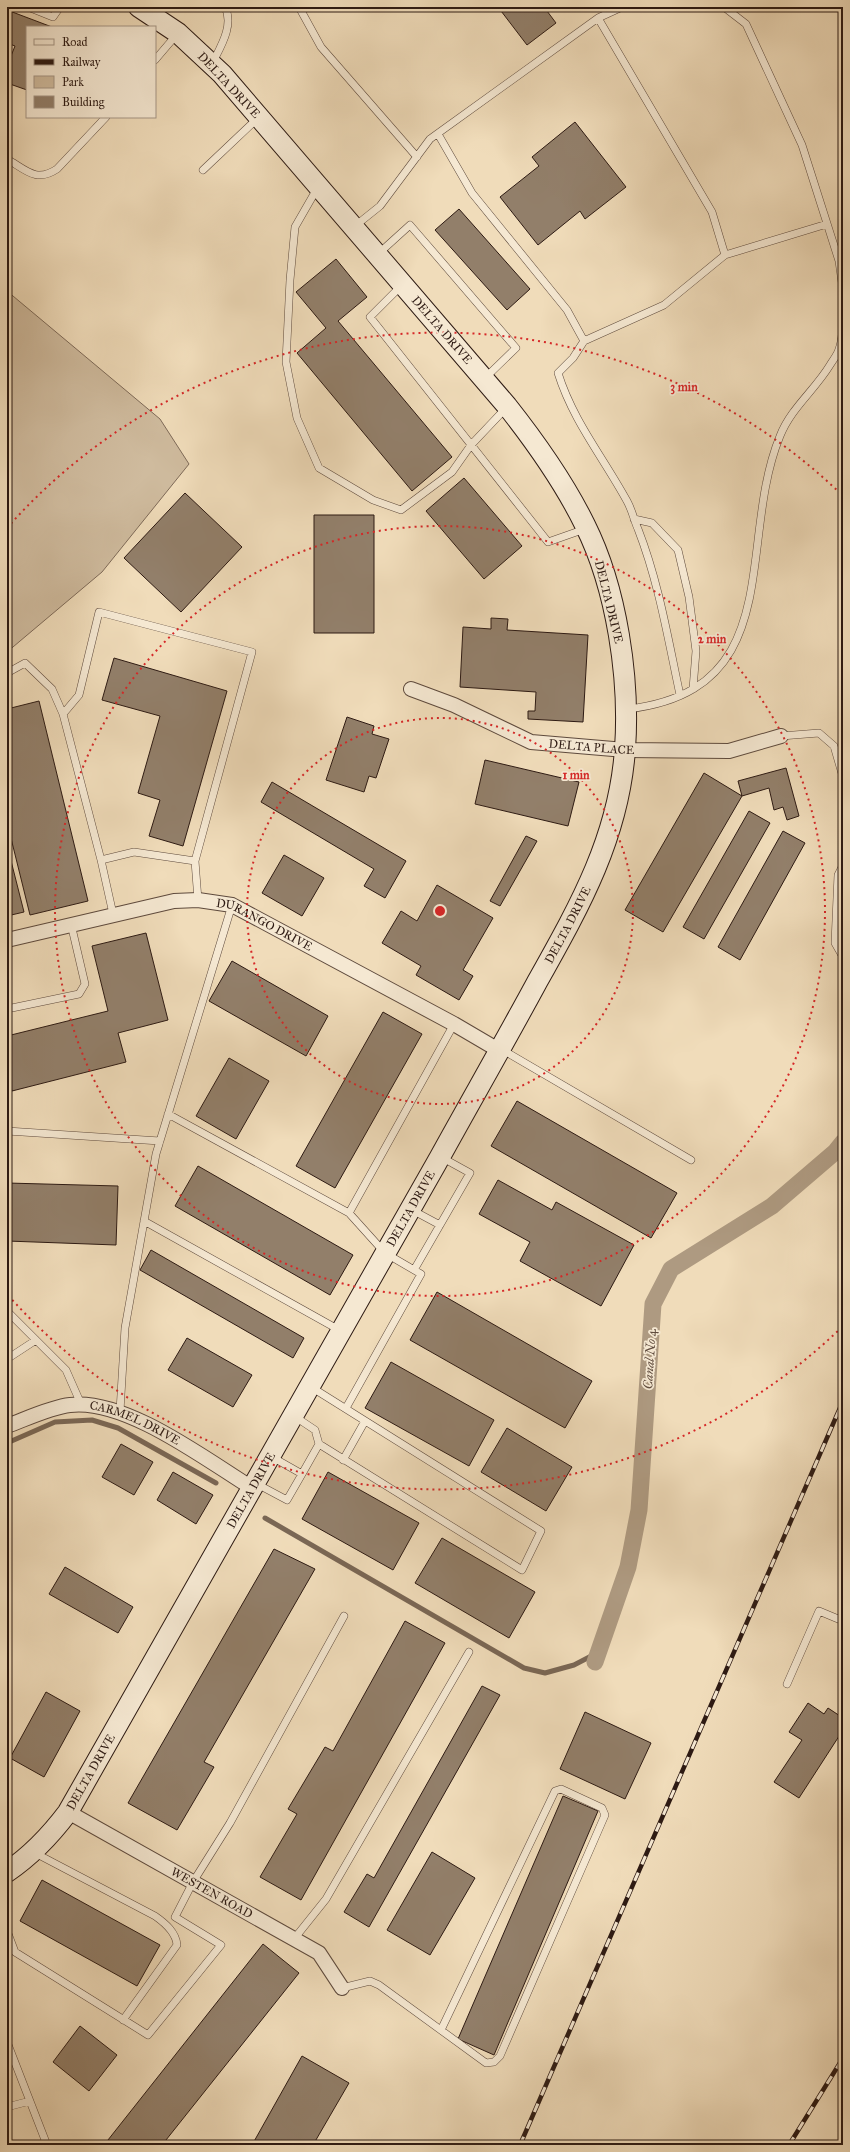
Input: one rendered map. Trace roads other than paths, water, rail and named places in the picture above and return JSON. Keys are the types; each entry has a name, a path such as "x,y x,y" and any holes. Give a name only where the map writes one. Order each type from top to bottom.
{"main road":[{"name":"DELTA DRIVE","path":"7,1872 49,1838 68,1812 411,1208 584,898 602,853 616,808 625,750 625,710 620,649 611,601 598,556 587,528 542,451 484,379 212,64 178,33 139,7"}],"street":[{"name":"DELTA PLACE","path":"411,689 454,705 531,742 625,750 729,751 781,736"},
{"name":"DURANGO DRIVE","path":"7,940 113,914 174,901 198,900 232,905 500,1050"},
{"name":"CARMEL DRIVE","path":"7,1426 69,1405 90,1404 120,1411 154,1428 254,1485"},
{"name":"WESTEN ROAD","path":"68,1812 319,1953 342,1988"}],"lane":[{"path":"28,7 53,17 60,7"},
{"path":"212,64 226,35 228,19 225,7"},
{"path":"299,7 321,47 416,158"},
{"path":"354,228 380,206 430,139 598,18 622,7"},
{"path":"724,7 746,24 802,145 838,261 843,290"},
{"path":"598,18 712,212 725,254"},
{"path":"156,59 178,33"},
{"path":"203,170 259,117"},
{"path":"7,159 36,176 49,174 58,168 105,118"},
{"path":"438,134 472,193 567,310 584,342"},
{"path":"318,186 295,227 290,280 286,362 297,418 319,468 373,500 401,510 452,472 470,445 507,406"},
{"path":"680,694 647,552 627,502 590,443 565,398 558,373 573,358 584,342 664,305 725,254 827,224"},
{"path":"377,255 410,226 511,342 516,348 484,379"},
{"path":"403,285 370,317 548,542 587,528"},
{"path":"625,710 654,706 693,689 718,671 734,649 742,631 754,571 769,467 780,436 792,413 823,376 839,350 843,325"},
{"path":"634,519 652,523 678,550 689,597 696,652 693,689"},
{"path":"63,714 79,695 99,612 252,652 195,861 198,900"},
{"path":"7,673 25,663 52,689 63,714 101,860 113,914"},
{"path":"781,736 819,733 834,746 843,777"},
{"path":"101,860 134,852 195,861"},
{"path":"843,865 838,875 835,943 843,957"},
{"path":"120,1411 124,1328 160,1141 232,905"},
{"path":"7,1009 79,994 85,984 71,924"},
{"path":"349,1213 454,1024"},
{"path":"500,1050 692,1160"},
{"path":"168,1114 349,1213 385,1254 421,1274 346,1408"},
{"path":"7,1130 160,1141"},
{"path":"414,1270 470,1173 440,1156"},
{"path":"411,1208 440,1225"},
{"path":"144,1221 341,1331"},
{"path":"7,1311 66,1370 81,1404"},
{"path":"7,1359 36,1340"},
{"path":"293,1416 315,1430 319,1444 522,1570 541,1531 310,1386"},
{"path":"343,1460 365,1421"},
{"path":"254,1485 287,1500 319,1444"},
{"path":"270,1456 302,1474"},
{"path":"787,1684 818,1611 843,1621"},
{"path":"7,1931 15,1952 148,2035 221,1945 175,1917 193,1882 230,1823 344,1616"},
{"path":"294,1939 326,1899 469,1652"},
{"path":"342,1988 370,1981 486,2063 494,2062 500,2056 605,1815 602,1808 561,1789 555,1791 441,2030"},
{"path":"33,1852 155,1916 164,1922 177,1938 177,1945 123,2020"},
{"path":"7,2042 47,2145"},
{"path":"7,2107 30,2101"}],"waterway":[{"name":"Canal No 4","path":"595,1662 628,1567 639,1510 653,1304 671,1269 772,1206 835,1152 843,1142"},
{"path":"7,1443 55,1422 92,1420 118,1428 216,1483"},
{"path":"265,1518 524,1668 545,1673 574,1665 599,1652"}],"railway":[{"path":"520,2145 843,1401"},
{"path":"789,2145 843,2058"}]}
